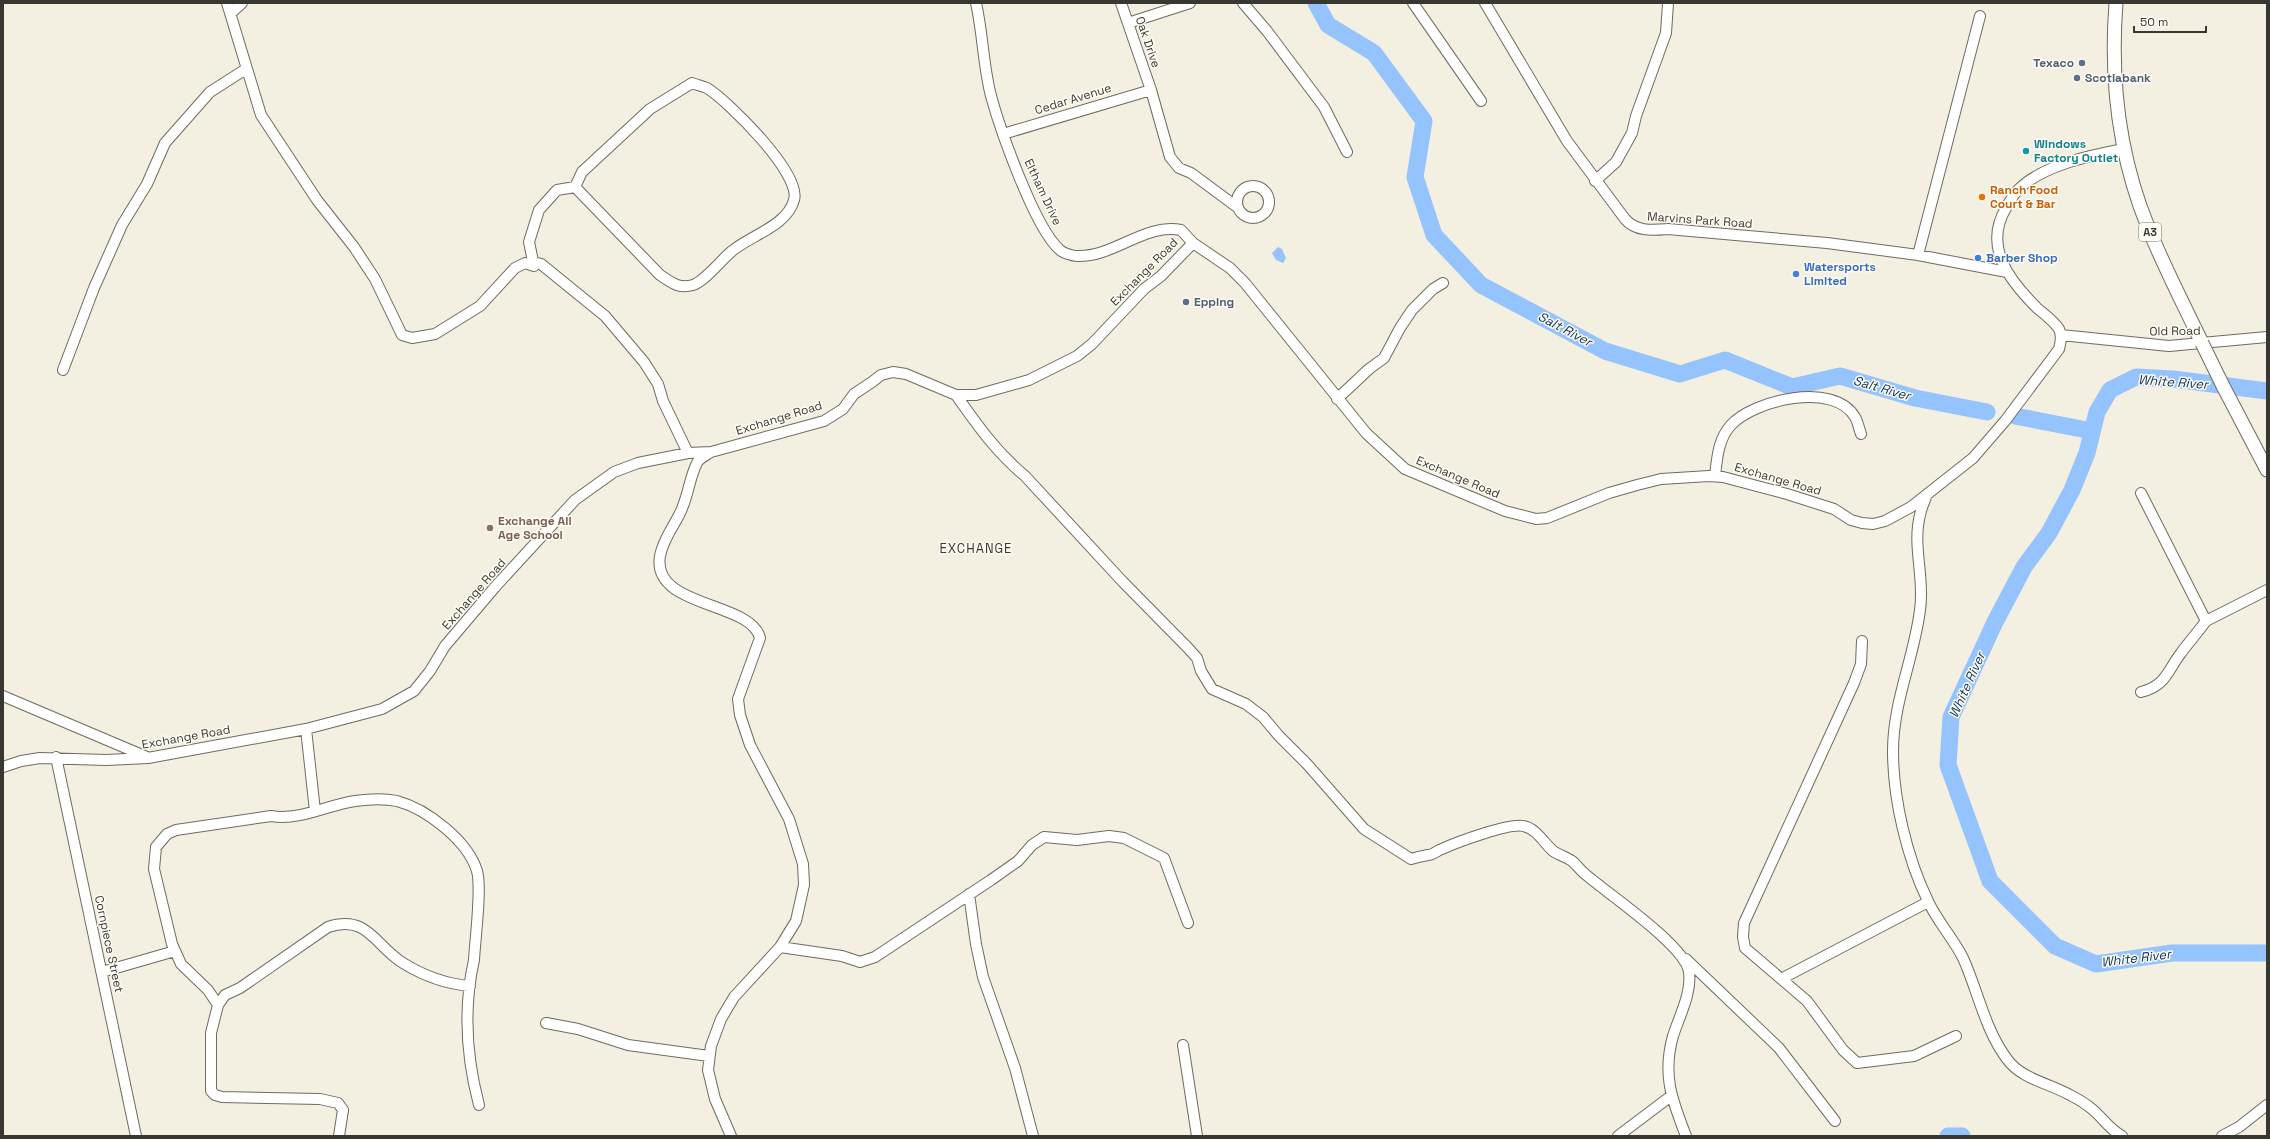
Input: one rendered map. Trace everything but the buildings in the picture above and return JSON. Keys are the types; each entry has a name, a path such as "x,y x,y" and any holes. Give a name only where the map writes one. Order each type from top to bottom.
{"main road":[{"name":"A3","path":"2116,3 2114,55 2116,95 2124,149 2147,226 2236,412 2267,470"}],"street":[{"path":"227,3 261,115 317,200 354,247 375,279 402,335 412,338 435,334 480,306 515,268 525,263 534,266 536,263 547,268 605,316 644,362 658,384 663,401 688,453"},
{"path":"231,13 242,3"},
{"name":"Eltham Drive","path":"976,3 983,56 991,96 1003,134 1045,231 1060,251 1076,256 1092,254 1116,248 1156,230 1181,230 1192,243"},
{"name":"Oak Drive","path":"1121,3 1151,90 1170,158 1179,168 1191,173 1237,207"},
{"path":"1128,23 1190,3"},
{"path":"1243,3 1267,31 1324,107 1347,152"},
{"path":"1413,3 1482,100"},
{"name":"Marvins Park Road","path":"1485,3 1567,141 1595,181 1628,223 1644,229 1668,229 1827,243 1918,255 2007,272"},
{"path":"1595,181 1616,162 1632,133 1636,116 1666,34 1668,3"},
{"path":"1918,255 1980,16"},
{"path":"63,370 94,288 112,246 147,184 165,143 210,92 246,69"},
{"path":"692,83 707,89 745,122 767,145 794,186 796,193 790,209 776,223 736,248 695,284 682,287 675,285 660,275 575,187 582,172 650,109 692,83"},
{"name":"Cedar Avenue","path":"1003,134 1151,90"},
{"path":"2061,334 2057,326 2022,292 2007,272 1999,252 1997,229 1999,219 2018,189 2032,179 2054,168 2100,154 2124,149"},
{"path":"1224,197 1239,194 1245,188 1255,186 1266,193 1269,202 1266,211 1255,218 1242,215 1237,207 1239,194"},
{"path":"534,266 529,242 539,210 557,190 575,187"},
{"name":"Exchange Road","path":"3,767 21,761 56,757 106,760 148,758 306,728 382,709 414,691 430,671 445,646 495,588 575,500 614,472 638,463 688,453 711,452 824,421 843,409 854,394 881,375 893,372 906,374 956,396 976,395 1029,380 1077,356 1092,344 1144,289 1161,276 1192,243 1230,268 1245,283 1366,434 1405,469 1525,518 1548,518 1609,493 1653,481 1715,476 1787,494 1834,509 1851,520 1873,524 1885,521 1910,507 1927,494 1973,458 1989,441 2059,349 2061,334"},
{"path":"1337,399 1369,369 1384,358 1400,328 1412,310 1433,289 1443,283"},
{"name":"Old Road","path":"2061,334 2169,346 2267,337"},
{"path":"956,396 989,441 1007,462 1025,476 1123,582 1197,658 1201,671 1212,689 1246,704 1263,717 1279,736 1307,764 1364,829 1411,859 1422,855 1429,855 1459,842 1502,829 1522,826 1528,828 1554,851 1572,861 1584,874 1649,924 1779,1048 1835,1121"},
{"path":"1715,476 1721,439 1730,425 1745,412 1774,400 1792,397 1829,400 1844,406 1855,416 1861,434"},
{"path":"711,452 697,462 680,515 665,538 660,567 663,579 668,584 691,597 752,625 759,633 760,638 738,699 740,715 750,745 789,819 804,871 803,890 796,921 780,947 732,1000 718,1026 709,1056 708,1070 715,1099 731,1136"},
{"path":"2141,493 2206,621"},
{"path":"1927,494 1920,514 1918,527 1922,590 1920,610 1899,697 1892,751 1895,794 1900,820 1917,874 1928,902 1962,957 1993,1035 2007,1059 2019,1072 2071,1095 2092,1109 2113,1132 2122,1136"},
{"path":"2141,692 2153,689 2166,678 2180,654 2206,621 2267,590"},
{"path":"1862,641 1861,664 1854,683 1744,922 1743,937 1745,948 1807,1001 1843,1050 1857,1063 1914,1056 1956,1036"},
{"path":"3,696 148,758"},
{"path":"306,728 315,811"},
{"name":"Cornpiece Street","path":"56,757 136,1136"},
{"path":"218,1005 208,990 181,964 175,951 154,869 156,847 167,834 182,830 260,818 296,817 353,802 378,799 396,801 416,807 460,842 477,872 476,920 470,986 466,1008 467,1040 471,1076 479,1105"},
{"path":"780,947 842,956 860,962 875,957 1018,861 1027,848 1044,837 1077,840 1109,836 1124,838 1164,858 1188,923"},
{"path":"969,894 976,944 983,977 1015,1068 1033,1136"},
{"path":"1781,979 1928,902"},
{"path":"339,1136 343,1110 334,1102 287,1097 222,1097 215,1095 211,1090 211,1033 218,1005 225,995 240,988 328,927 340,923 352,924 367,930 402,962 427,976 453,985 470,986"},
{"path":"102,972 175,951"},
{"path":"1684,958 1690,978 1686,999 1670,1049 1668,1076 1671,1096 1686,1136"},
{"path":"546,1023 578,1029 628,1045 709,1056"},
{"path":"1183,1045 1197,1136"},
{"path":"1618,1136 1671,1096"},
{"path":"2222,1136 2239,1127 2267,1105"}],"water":[{"path":"1278,247 1282,249 1286,258 1283,263 1276,260 1272,253"}],"waterway":[{"name":"Salt River","path":"1316,3 1328,25 1374,53 1424,121 1415,177 1434,235 1481,285 1605,351 1680,374 1725,360 1792,387 1840,376 1915,398 1987,412"},
{"name":"White River","path":"2267,391 2173,379 2136,377 2110,390 2097,412 2087,453 2072,490 2049,533 2024,567 1995,622 1951,717 1948,765 1990,881 2055,946 2096,964 2172,953 2267,953"},
{"name":"Salt River","path":"2015,416 2092,431"},
{"name":"White River","path":"1948,1136 1962,1136"}],"place":[{"name":"Texaco","path":"2082,63"},
{"name":"Scotiabank","path":"2077,78"},
{"name":"Windows Factory Outlet","path":"2026,151"},
{"name":"Ranch Food Court & Bar","path":"1982,197"},
{"name":"Barber Shop","path":"1978,258"},
{"name":"Watersports Limited","path":"1796,274"},
{"name":"Epping","path":"1186,302"},
{"name":"Exchange All Age School","path":"490,528"}],"district":[{"name":"EXCHANGE","path":"976,548"}]}
